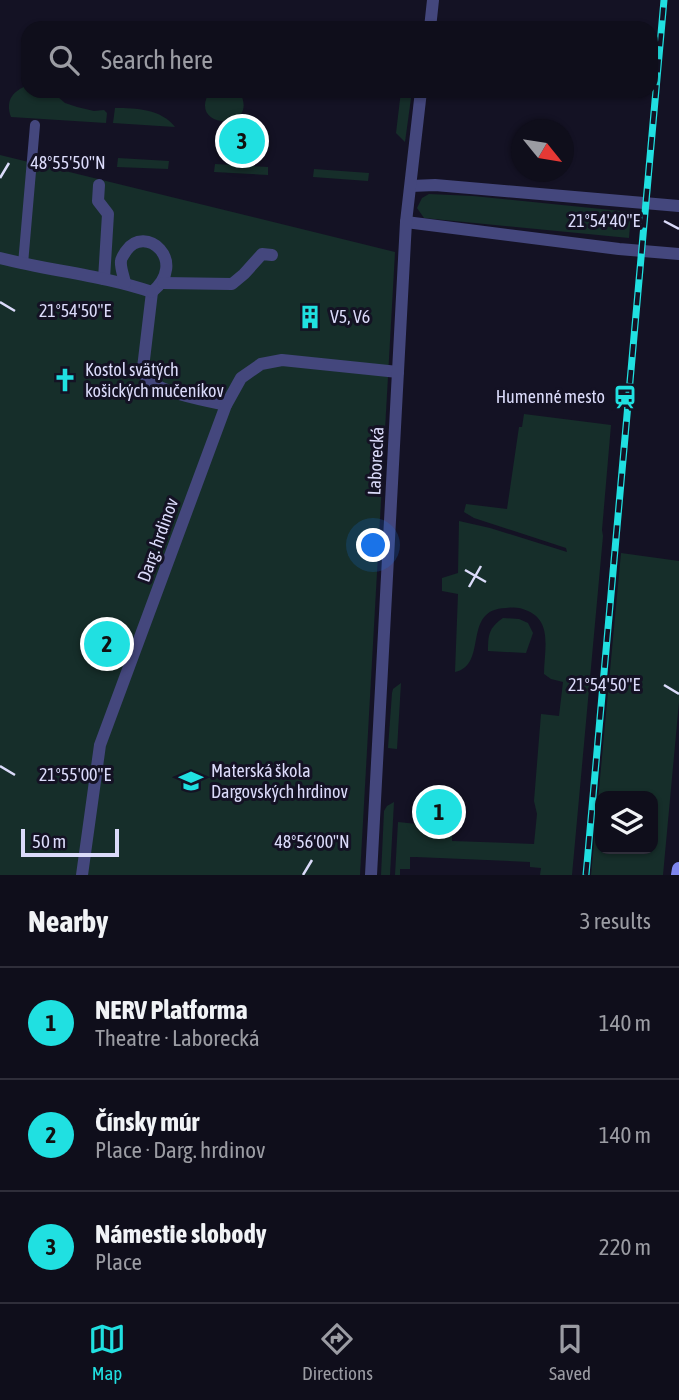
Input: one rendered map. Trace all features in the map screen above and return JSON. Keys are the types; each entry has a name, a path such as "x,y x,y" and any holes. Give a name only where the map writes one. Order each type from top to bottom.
{"main road":[{"path":"678,875 679,869"}],"street":[{"path":"431,21 433,0"},
{"name":"Laborecká","path":"371,875 407,222 420,98"},
{"path":"23,264 35,125"},
{"path":"99,185 98,201 108,214 104,279"},
{"path":"411,186 435,185 679,206"},
{"path":"407,222 679,254"},
{"path":"125,283 121,260 131,244 150,242 162,250 168,264 163,283 152,292 143,368 146,378 168,391 226,405"},
{"path":"163,283 232,284 262,254 272,255"},
{"path":"0,258 125,283 152,292"},
{"name":"Darg. hrdinov","path":"82,875 100,745 226,405 242,378 261,364 282,359 398,372"}],"green space":[{"path":"21,88 21,98 59,98 77,107 104,110 107,113 106,123 11,117 10,101"},
{"path":"207,98 242,98 244,104 241,114 234,120 224,121 207,114 205,104"},
{"path":"400,98 411,98 405,142 396,133"},
{"path":"115,108 140,109 155,113 163,116 175,127 113,123"},
{"path":"0,155 395,252 360,875 0,875"},
{"path":"118,158 169,161 168,169 117,167"},
{"path":"215,164 268,167 268,175 214,172"},
{"path":"314,169 369,173 368,181 313,177"},
{"path":"429,194 631,212 629,238 424,218 417,208 422,198"},
{"path":"524,414 611,425 572,875 540,875 541,868 530,867 530,862 410,857 410,869 400,869 400,875 395,875 398,822 428,827 452,827 452,841 534,844 537,814 534,801 541,714 559,716 563,682 544,674 546,647 541,622 525,610 512,607 492,611 484,617 471,659 465,667 455,672 458,594 442,591 442,578 458,573 459,521 567,552 566,548 474,518 464,512 466,504 507,509 519,427 522,427"},
{"path":"621,553 679,561 679,702 663,875 591,875 595,832 595,854 658,854 658,791 599,791"},
{"path":"503,618 519,619 528,623 533,633 526,653 488,651 490,632"},
{"path":"401,683 397,749 388,748 392,693"},
{"path":"394,802 390,875 381,875 384,811"}],"railway":[{"path":"658,67 664,0"},
{"path":"586,875 655,98"}],"place":[{"name":"Námestie slobody","path":"242,141"},
{"name":"V5, V6","path":"310,317"},
{"name":"Kostol svätých košických mučeníkov","path":"65,380"},
{"name":"Humenné mesto","path":"625,397"},
{"name":"Čínsky múr","path":"107,644"},
{"name":"Materská škola Dargovských hrdinov","path":"191,781"},
{"name":"NERV Platforma","path":"439,812"}]}
